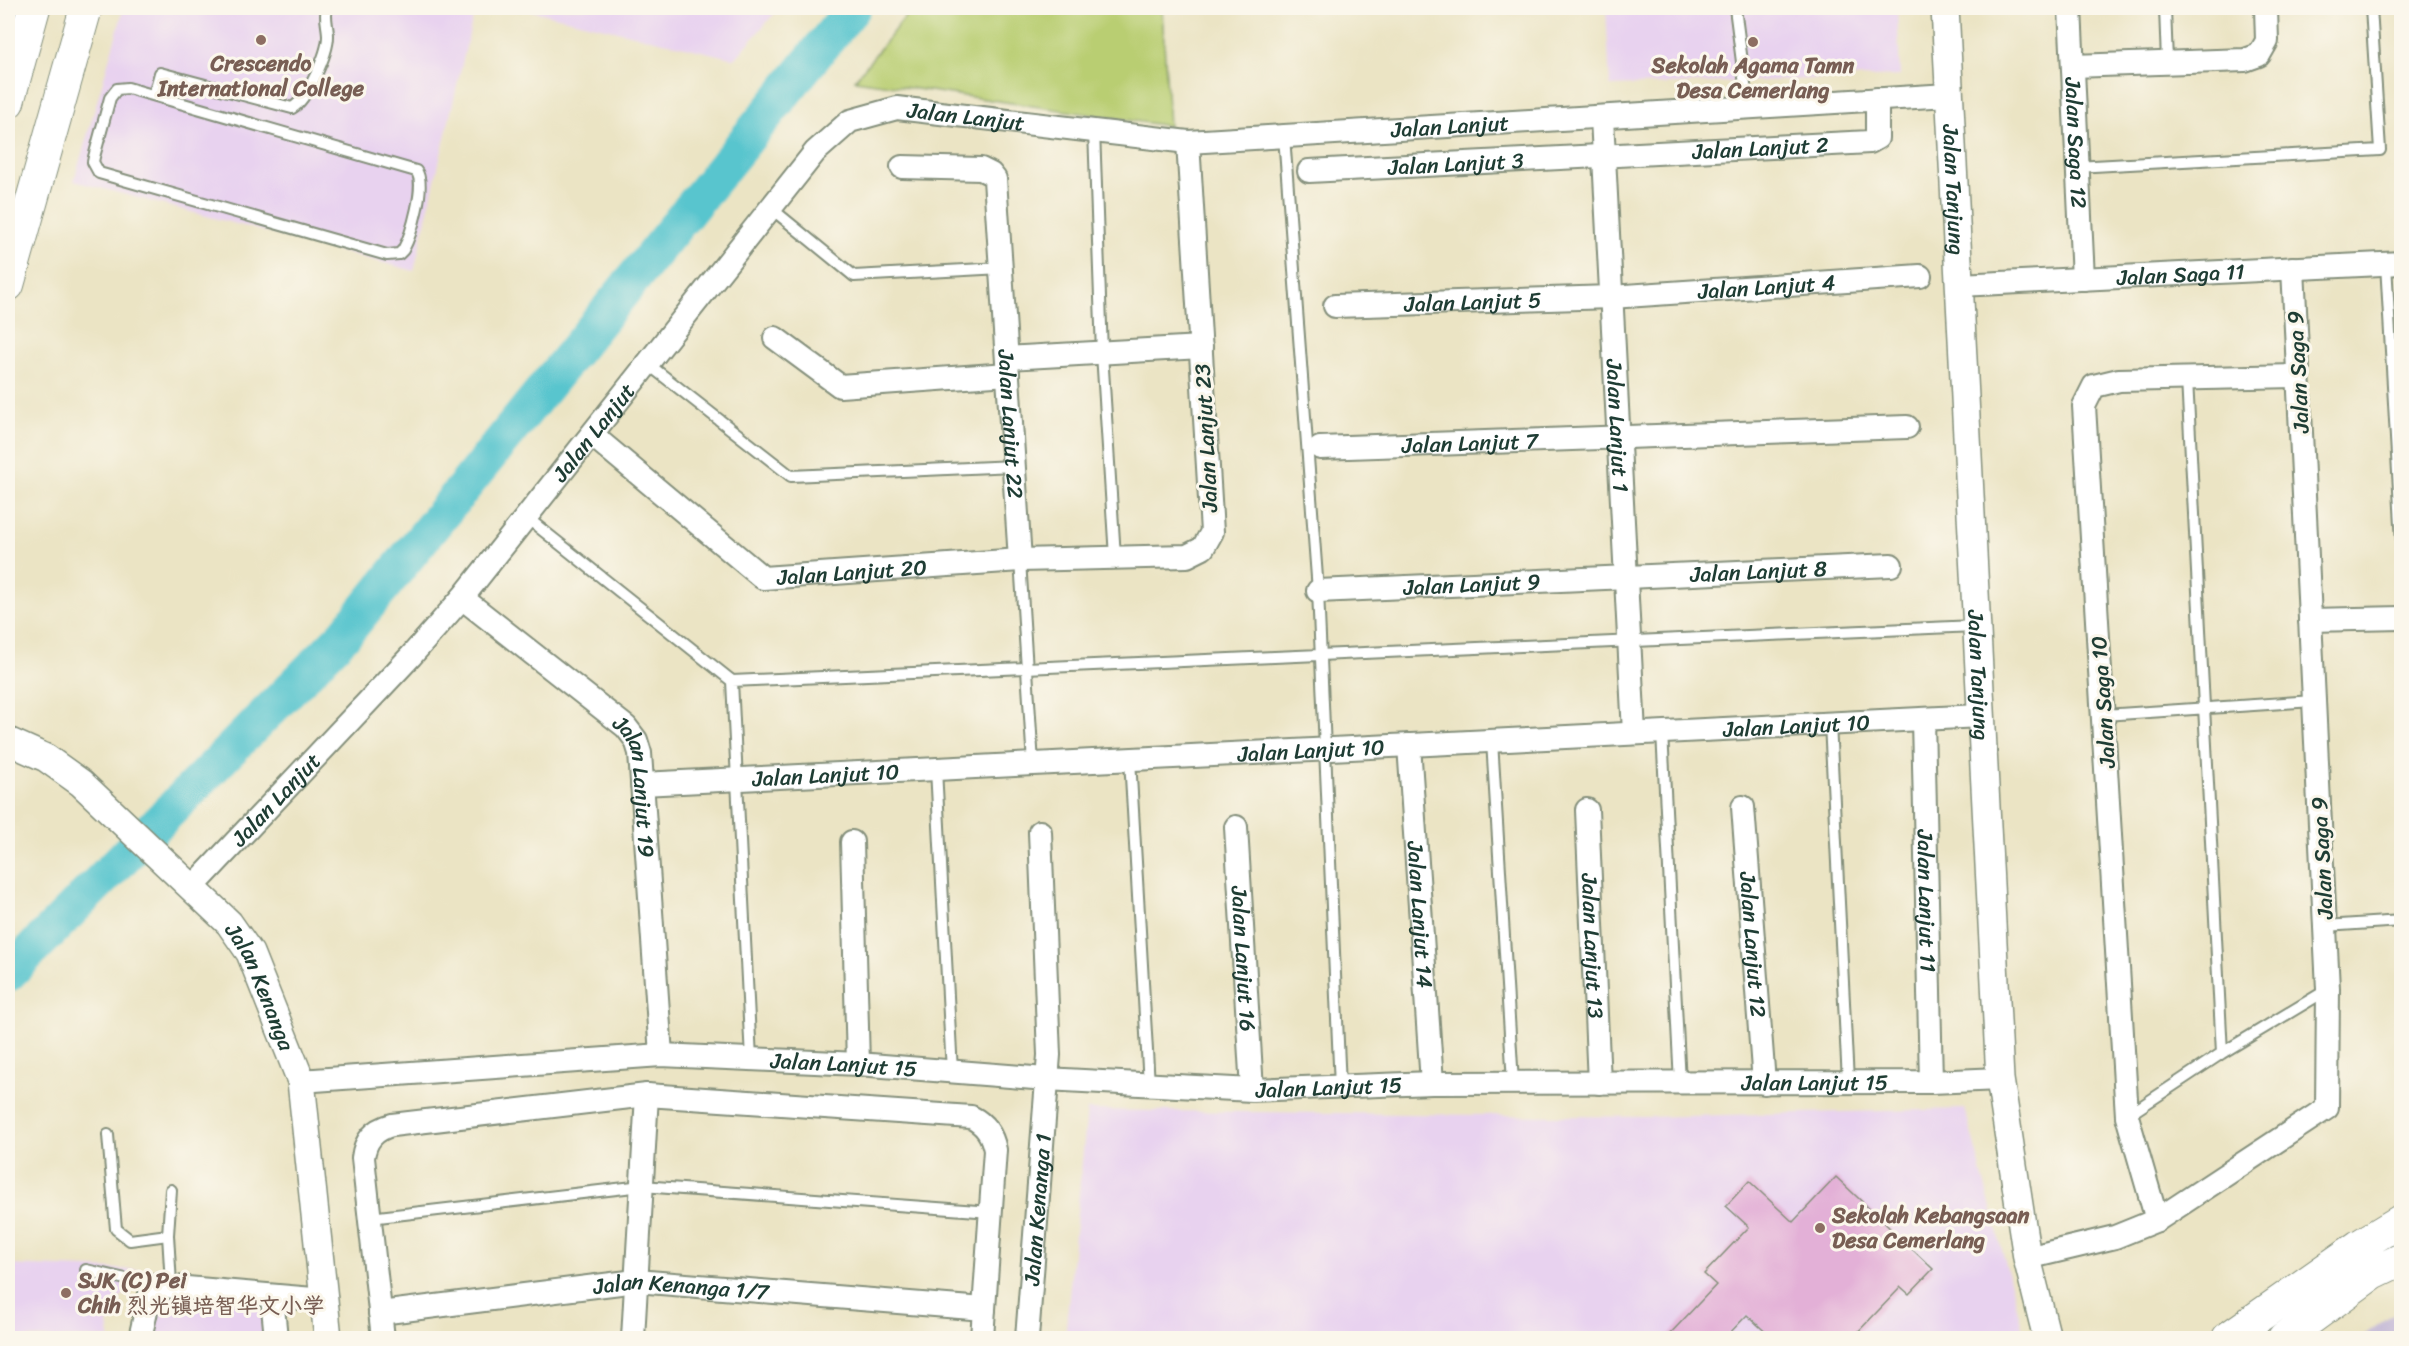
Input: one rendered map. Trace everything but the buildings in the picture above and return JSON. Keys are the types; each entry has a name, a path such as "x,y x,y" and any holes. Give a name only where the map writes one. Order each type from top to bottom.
{"main road":[{"path":"8,102 34,8"},
{"path":"8,285 86,8"},
{"path":"2228,1338 2359,1246 2402,1220"},
{"path":"2284,1338 2373,1273 2402,1259"}],"street":[{"name":"Jalan Tanjung","path":"1945,8 2000,1079 2027,1258 2047,1338"},
{"name":"Jalan Saga 12","path":"2070,8 2083,279"},
{"path":"2073,66 2245,60 2259,55 2267,41 2266,8"},
{"name":"Jalan Lanjut","path":"192,888 411,656 462,598 815,152 850,121 897,108 1188,142 1602,118 1948,94"},
{"name":"Jalan Lanjut 2","path":"1603,154 1870,142 1877,138 1877,99"},
{"name":"Jalan Lanjut 1","path":"1602,118 1634,734"},
{"name":"Jalan Lanjut 23","path":"1020,560 1187,556 1203,548 1212,531 1188,142"},
{"name":"Jalan Lanjut 3","path":"1309,171 1603,154"},
{"name":"Jalan Lanjut 22","path":"902,167 981,170 992,174 996,184 1020,560"},
{"name":"Jalan Saga 11","path":"1959,285 2394,263"},
{"name":"Jalan Saga 9","path":"2027,1258 2115,1237 2157,1220 2327,1108 2328,989 2293,268"},
{"name":"Jalan Lanjut 4","path":"1611,297 1920,276"},
{"name":"Jalan Lanjut 5","path":"1335,306 1611,297"},
{"path":"775,338 840,386 1102,353 1201,348"},
{"name":"Jalan Saga 10","path":"2157,1220 2127,1116 2084,406 2094,386 2120,380 2298,376"},
{"path":"1618,437 1907,427"},
{"name":"Jalan Lanjut 20","path":"592,435 763,578 1020,560"},
{"name":"Jalan Lanjut 7","path":"1320,448 1618,437"},
{"name":"Jalan Lanjut 8","path":"1626,577 1891,565"},
{"name":"Jalan Lanjut 9","path":"1318,591 1626,577"},
{"name":"Jalan Lanjut 19","path":"462,598 626,727 636,740 640,753 661,1054"},
{"path":"2310,620 2402,618"},
{"name":"Jalan Lanjut 10","path":"642,784 1980,716"},
{"name":"Jalan Lanjut 11","path":"1923,719 1931,1082"},
{"name":"Jalan Kenanga","path":"8,741 46,758 81,783 165,865 229,922 246,945 301,1081 328,1338"},
{"name":"Jalan Lanjut 14","path":"1408,745 1432,1083"},
{"name":"Jalan Lanjut 12","path":"1743,807 1764,1083"},
{"name":"Jalan Lanjut 13","path":"1587,810 1599,1083"},
{"name":"Jalan Lanjut 16","path":"1236,827 1252,1090"},
{"name":"Jalan Kenanga 1","path":"1027,1338 1049,1055 1040,832"},
{"path":"852,842 858,1064"},
{"name":"Jalan Lanjut 15","path":"301,1081 661,1054 858,1064 1149,1086 1252,1090 1432,1083 1931,1082 2000,1079"},
{"path":"633,1338 647,1095"},
{"path":"383,1338 363,1158 368,1141 382,1128 647,1095 971,1117 983,1124 994,1143 982,1338"},
{"name":"Jalan Kenanga 1/7","path":"380,1313 636,1281 984,1309"},
{"path":"140,1338 161,1285 272,1297 325,1299"},
{"path":"272,1297 276,1338"}],"lane":[{"path":"154,95 160,73 292,108 300,103 308,93 328,38 327,8"},
{"path":"1735,8 1748,108"},
{"path":"2165,8 2167,62"},
{"path":"2076,167 2380,150 2371,8"},
{"path":"128,88 154,95 416,171 420,175 422,187 403,250 399,254 387,255 99,173 93,162 112,93 117,89 128,88"},
{"path":"1094,130 1102,353 1115,557"},
{"path":"1284,136 1318,591 1340,1087"},
{"path":"772,209 854,276 1002,268"},
{"path":"2394,263 2402,542"},
{"path":"648,364 791,477 1014,465"},
{"path":"2187,379 2206,709 2222,1053"},
{"path":"526,517 732,681 1975,626"},
{"name":"Jalan Lanjut 22","path":"1020,560 1033,764"},
{"path":"732,681 750,1059"},
{"path":"2104,716 2314,701"},
{"path":"1830,723 1848,1082"},
{"path":"1662,732 1680,1083"},
{"path":"1492,741 1513,1083"},
{"path":"1130,759 1149,1086"},
{"path":"936,769 952,1072"},
{"path":"2325,926 2402,921"},
{"path":"2127,1116 2222,1053 2328,989"},
{"path":"108,1134 116,1229 130,1240 168,1234"},
{"path":"370,1218 642,1186 990,1212"},
{"path":"86,1270 161,1285 171,1190"}],"shaded area":[{"path":"124,8 475,8 414,271 74,181"},
{"path":"520,8 779,8 735,59"},
{"name":"Sekolah Agama Tamn Desa Cemerlang","path":"1606,8 1897,8 1900,76 1610,86"},
{"path":"1965,1109 2025,1338 1065,1338 1087,1110 1645,1117"},
{"name":"SJK (C) Pei Chih 烈光镇培智华文小学","path":"8,1265 143,1270 107,1315 110,1338 8,1338"},
{"path":"159,1292 265,1304 269,1338 148,1338"},
{"path":"2401,1308 2401,1338 2360,1338"}],"green space":[{"path":"912,8 1162,8 1169,126 855,80"}],"waterway":[{"path":"8,974 344,635 853,8"}],"place":[{"name":"Crescendo International College","path":"261,40"},
{"name":"Sekolah Agama Tamn Desa Cemerlang","path":"1753,42"},
{"name":"Sekolah Kebangsaan Desa Cemerlang","path":"1820,1228"},
{"name":"SJK (C) Pei Chih 烈光镇培智华文小学","path":"66,1293"}]}
